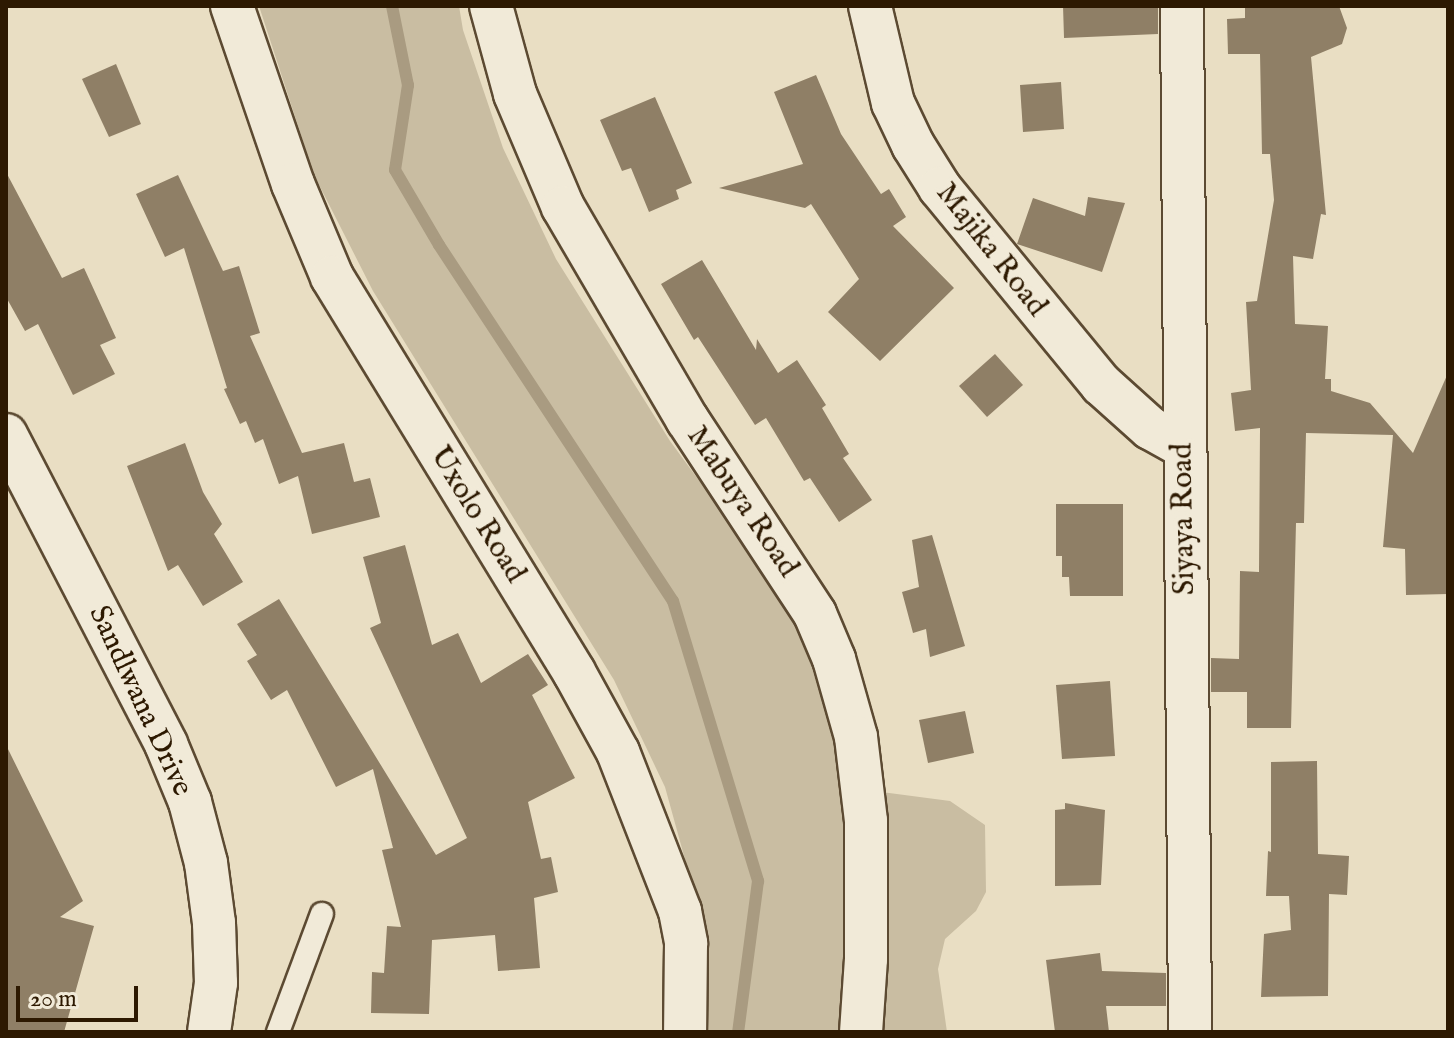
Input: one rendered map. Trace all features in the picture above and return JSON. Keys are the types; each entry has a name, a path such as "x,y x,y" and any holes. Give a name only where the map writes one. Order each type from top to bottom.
{"street":[{"name":"Uxolo Road","path":"232,6 293,184 332,277 574,672 618,752 680,911 686,943 685,1032"},
{"name":"Mabuya Road","path":"491,6 515,94 563,207 687,419 815,614 834,659 856,737 866,821 866,959 861,1032"},
{"name":"Majika Road","path":"870,6 893,103 913,145 940,188 1101,384 1150,428 1183,446"},
{"name":"Siyaya Road","path":"1182,6 1183,446 1190,1032"},
{"name":"Sandlwana Drive","path":"6,435 166,744 190,802 206,863 214,923 216,983 209,1032"}],"lane":[{"path":"278,1032 322,914"}],"shaded area":[{"path":"259,6 459,6 463,30 503,148 556,259 670,441 769,576 802,636 847,780 874,791 950,801 985,825 986,892 976,911 945,939 938,969 947,1032 697,1032 702,921 665,787 614,680 373,291 314,175"}],"building":[{"path":"1063,6 1158,6 1158,34 1064,38"},
{"path":"1245,6 1339,6 1347,28 1342,44 1311,57 1326,215 1321,214 1313,259 1293,256 1295,324 1328,326 1325,379 1331,379 1331,391 1370,403 1413,453 1448,373 1448,594 1406,595 1405,549 1383,547 1393,435 1306,433 1304,523 1296,523 1291,728 1247,728 1247,692 1211,692 1211,658 1239,659 1240,571 1259,572 1260,428 1235,431 1231,393 1251,390 1246,302 1257,301 1274,200 1270,154 1262,154 1260,54 1228,54 1227,19 1245,18"},
{"path":"116,64 141,124 109,137 82,79"},
{"path":"816,75 841,134 881,194 889,189 906,217 893,226 954,288 880,361 828,312 859,279 811,204 805,208 719,188 803,164 774,92"},
{"path":"1061,82 1064,129 1023,132 1020,85"},
{"path":"655,97 692,183 676,190 679,199 649,212 631,168 622,171 600,120"},
{"path":"6,172 62,278 84,268 116,338 100,345 115,374 73,395 38,324 25,331 6,297"},
{"path":"178,175 223,271 239,266 260,333 250,336 302,453 344,443 354,482 370,478 380,517 312,534 298,476 279,484 263,439 255,443 246,421 240,424 224,389 227,388 184,248 165,257 136,194"},
{"path":"1088,197 1125,203 1102,272 1017,244 1033,198 1085,216"},
{"path":"702,260 756,350 757,339 778,373 797,360 826,405 822,408 849,454 843,458 872,500 839,522 810,478 804,481 766,418 755,425 698,337 694,340 661,284"},
{"path":"995,354 1023,385 987,417 959,386"},
{"path":"185,443 203,492 222,524 214,534 243,582 203,606 178,565 168,571 127,466"},
{"path":"1056,504 1123,504 1123,596 1070,596 1069,577 1062,577 1062,556 1056,556"},
{"path":"932,535 965,646 930,657 926,629 913,633 902,592 919,587 912,540"},
{"path":"405,545 432,645 458,633 481,683 528,654 548,685 532,695 575,778 528,802 541,859 551,857 558,892 534,898 540,968 498,971 495,935 432,940 429,1014 371,1013 372,972 384,973 387,926 401,927 382,850 393,848 373,769 336,787 287,690 271,700 247,661 257,655 237,624 279,599 436,855 467,838 370,628 381,623 363,557"},
{"path":"1110,681 1115,756 1062,759 1056,685"},
{"path":"965,711 974,753 928,763 919,720"},
{"path":"6,745 83,901 60,917 94,926 64,1032 6,1032"},
{"path":"1317,761 1318,854 1349,856 1347,895 1329,894 1328,996 1261,997 1264,934 1291,930 1289,896 1266,896 1268,851 1271,852 1271,762"},
{"path":"1065,803 1105,810 1101,885 1055,886 1055,810 1065,809"},
{"path":"1100,953 1102,971 1166,973 1166,1006 1106,1006 1109,1032 1055,1032 1046,960"}],"waterway":[{"path":"392,6 408,85 395,170 439,245 673,601 758,881 738,1032"}]}
